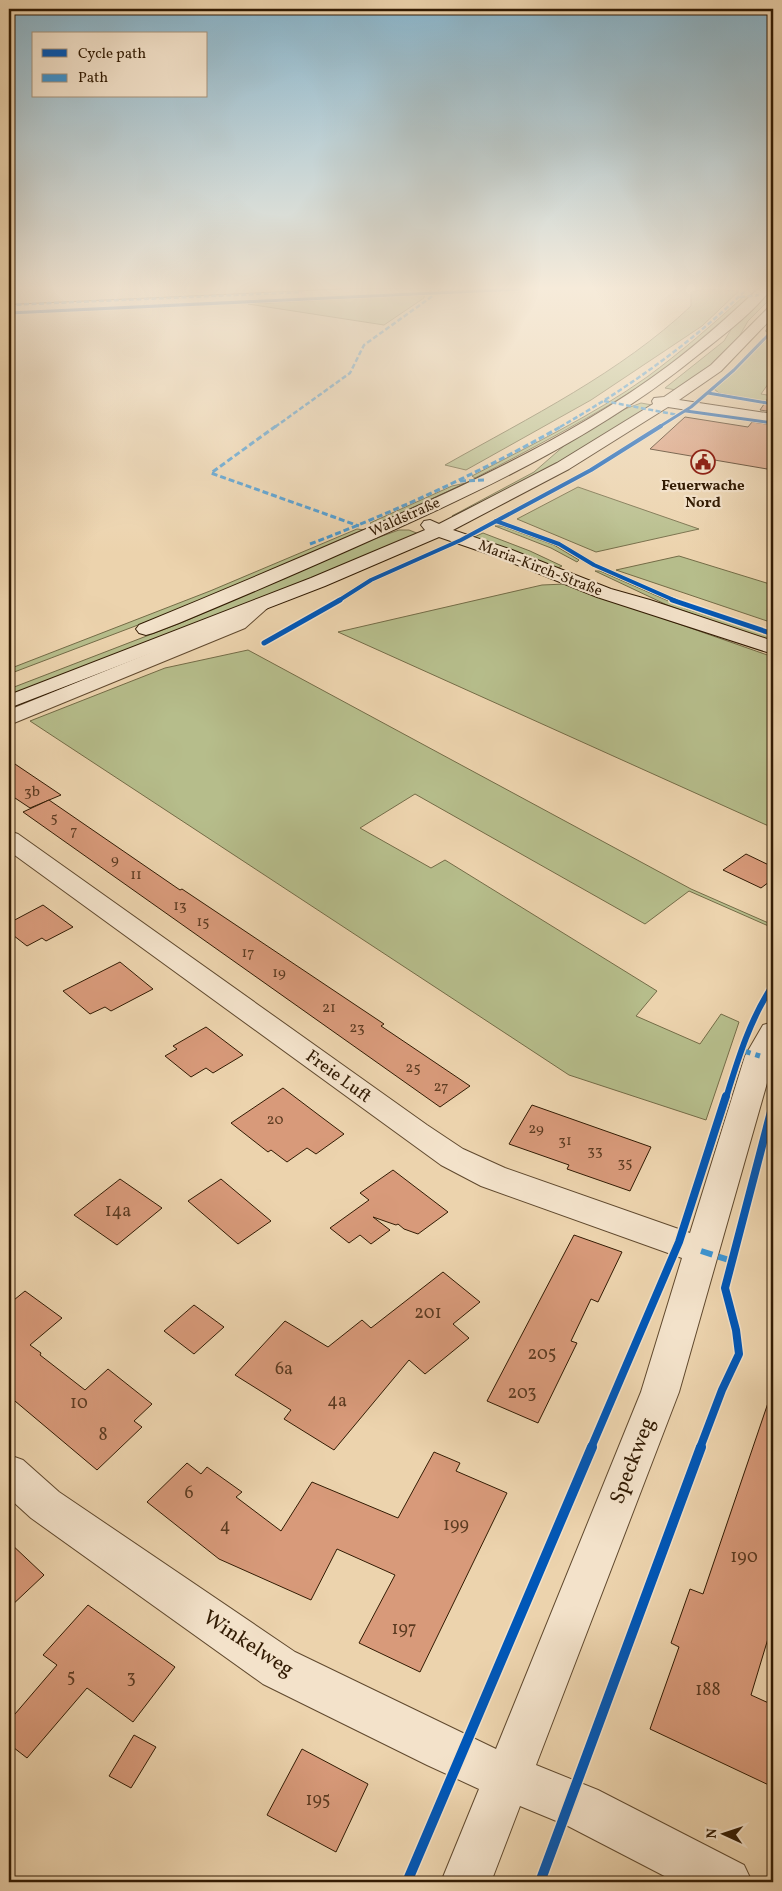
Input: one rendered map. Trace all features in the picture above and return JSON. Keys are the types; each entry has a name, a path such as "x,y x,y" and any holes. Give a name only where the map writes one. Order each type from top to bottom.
{"main road":[{"name":"Waldstraße","path":"115,641 225,597 487,480 533,456 639,394 662,377"},
{"name":"Waldstraße","path":"9,702 262,604 438,531 563,466 672,399 703,377"},
{"path":"639,394 773,413"},
{"path":"672,399 773,419"},
{"name":"Maria-Kirch-Straße","path":"414,514 461,520 532,546 643,604"},
{"name":"Maria-Kirch-Straße","path":"414,514 438,531 506,554 604,593 643,604 773,648"},
{"name":"Waldstraße","path":"9,718 238,624 262,604"},
{"name":"Freie Luft","path":"9,839 452,1157 493,1177 702,1251"},
{"name":"Speckweg","path":"466,1882 660,1392 702,1251 769,1050"},
{"name":"Winkelweg","path":"9,1473 45,1505 279,1668 508,1778 581,1807 727,1882"}],"green space":[{"path":"597,377 625,377 591,400 466,470 445,465 541,411"},
{"path":"647,377 654,377 608,406 542,443 475,478 472,476 605,405"},
{"path":"678,377 694,377 676,390 665,388"},
{"path":"726,377 773,377 761,394 773,396 773,403 719,393 714,389"},
{"path":"641,403 652,405 536,476 452,516 534,472 565,445 625,409"},
{"path":"466,483 373,526 370,523 452,486"},
{"path":"578,487 699,529 596,552 517,519"},
{"path":"495,526 502,526 554,545 579,560 577,562 551,548"},
{"path":"357,529 365,530 217,595 9,674 9,669 210,591"},
{"path":"399,530 409,530 419,534 365,558 9,697 9,689 183,622 371,540"},
{"path":"483,533 530,551 562,566 556,569 472,538"},
{"path":"679,556 773,585 773,623 616,570"},
{"path":"595,571 600,571 687,609 773,637 773,643 667,605"},
{"path":"565,584 773,657 773,828 338,632 542,585"},
{"path":"248,650 691,889 773,925 773,928 689,891 645,924 415,794 360,828 431,868 445,860 657,991 636,1016 700,1044 721,1014 739,1022 706,1120 569,1075 30,721 165,668"}],"building":[{"path":"773,391 773,412 760,410"},
{"path":"685,417 748,427 752,422 773,425 773,470 650,449"},
{"path":"9,760 61,795 30,808 9,794"},
{"path":"49,800 180,890 182,889 384,1024 381,1026 470,1086 440,1107 23,812"},
{"path":"746,854 773,867 773,879 761,888 723,870"},
{"path":"43,905 73,927 46,941 42,938 27,946 9,932 9,923"},
{"path":"120,962 153,989 111,1011 105,1007 90,1014 63,991"},
{"path":"206,1027 243,1055 213,1073 206,1068 191,1077 165,1056 177,1049 173,1046"},
{"path":"283,1088 344,1134 316,1154 307,1148 287,1162 271,1150 268,1152 231,1123"},
{"path":"532,1105 651,1147 630,1191 567,1169 569,1165 509,1144"},
{"path":"393,1170 448,1212 418,1234 404,1229 398,1224 396,1225 373,1217 390,1230 371,1244 360,1235 349,1243 330,1228 369,1200 360,1193"},
{"path":"120,1179 162,1208 117,1245 74,1215"},
{"path":"221,1179 271,1221 238,1244 188,1201"},
{"path":"574,1235 622,1252 598,1302 591,1299 571,1341 577,1343 538,1423 487,1401"},
{"path":"443,1272 480,1302 453,1324 469,1338 425,1374 409,1360 334,1450 284,1419 291,1410 235,1375 285,1321 328,1347 362,1320 371,1328"},
{"path":"25,1291 62,1318 30,1345 41,1353 40,1355 85,1390 108,1369 152,1404 134,1421 142,1427 97,1470 9,1396 9,1304"},
{"path":"194,1305 224,1327 194,1354 164,1331"},
{"path":"769,1400 773,1400 773,1622 751,1695 773,1705 773,1787 650,1729 679,1647 671,1643 690,1589 703,1594"},
{"path":"434,1452 460,1463 456,1471 507,1493 420,1672 359,1643 395,1575 337,1549 311,1600 219,1559 147,1502 187,1463 201,1474 207,1467 242,1492 236,1497 281,1531 312,1482 398,1518"},
{"path":"9,1542 44,1575 9,1608"},
{"path":"88,1605 175,1667 133,1722 87,1688 27,1758 9,1744 9,1721 57,1665 43,1655"},
{"path":"134,1735 156,1747 131,1788 109,1776"},
{"path":"302,1749 368,1784 336,1852 267,1815"}],"marked path":[{"path":"344,377 211,473 359,526"},
{"path":"310,544 379,516 491,464 593,408 640,377"},
{"path":"604,401 678,415"},
{"path":"460,481 487,480"},
{"path":"741,1050 760,1056"},
{"path":"701,1251 732,1261"}],"cycle path":[{"path":"264,643 371,580 461,540 591,470 691,407 726,377"},
{"path":"708,393 773,404"},
{"path":"686,411 773,423"},
{"path":"496,521 559,544 594,565 673,600 773,634"},
{"path":"407,1882 679,1242 741,1050 761,1003 773,985"},
{"path":"540,1882 722,1390 739,1354 736,1330 725,1288 773,1104"}],"place":[{"name":"Feuerwache Nord","path":"703,462"}]}
